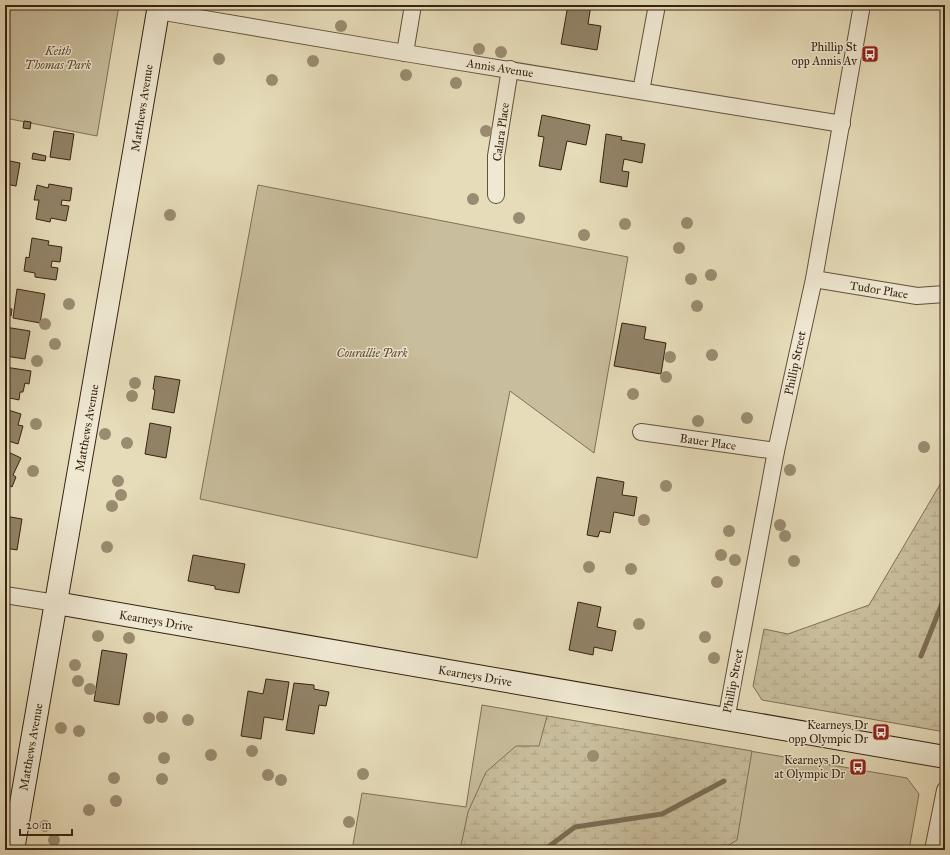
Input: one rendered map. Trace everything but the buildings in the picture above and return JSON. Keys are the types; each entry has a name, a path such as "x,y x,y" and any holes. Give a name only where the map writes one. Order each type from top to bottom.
{"street":[{"path":"406,53 414,5"},
{"path":"641,91 657,5"},
{"name":"Phillip Street","path":"726,720 776,451 814,279 862,5"},
{"name":"Annis Avenue","path":"158,8 406,53 842,124"},
{"name":"Matthews Avenue","path":"13,850 158,8"},
{"name":"Calara Place","path":"496,195 496,156 510,69"},
{"name":"Tudor Place","path":"814,279 917,296 945,294"},
{"name":"Bauer Place","path":"641,432 776,451"},
{"name":"Kearneys Drive","path":"5,595 945,757"},
{"path":"933,850 945,790"}],"green space":[{"name":"Keith Thomas Park","path":"5,5 119,5 97,136 5,118"},
{"name":"Courallie Park","path":"258,185 628,257 594,453 510,391 477,558 200,499"},
{"path":"945,476 945,732 762,700 753,686 764,629 788,634 869,605"},
{"path":"482,705 907,778 919,794 909,850 736,850 724,848 716,850 352,850 362,793 466,807"},
{"path":"547,716 752,751 737,840 724,848 716,850 460,850 468,812 486,772 516,746 539,746"}],"waterway":[{"path":"921,656 945,596"},
{"path":"544,850 575,827 662,814 724,781"}],"place":[{"name":"Phillip St opp Annis Av","path":"870,54"},
{"name":"Kearneys Dr opp Olympic Dr","path":"881,732"},
{"name":"Kearneys Dr at Olympic Dr","path":"858,767"}]}
